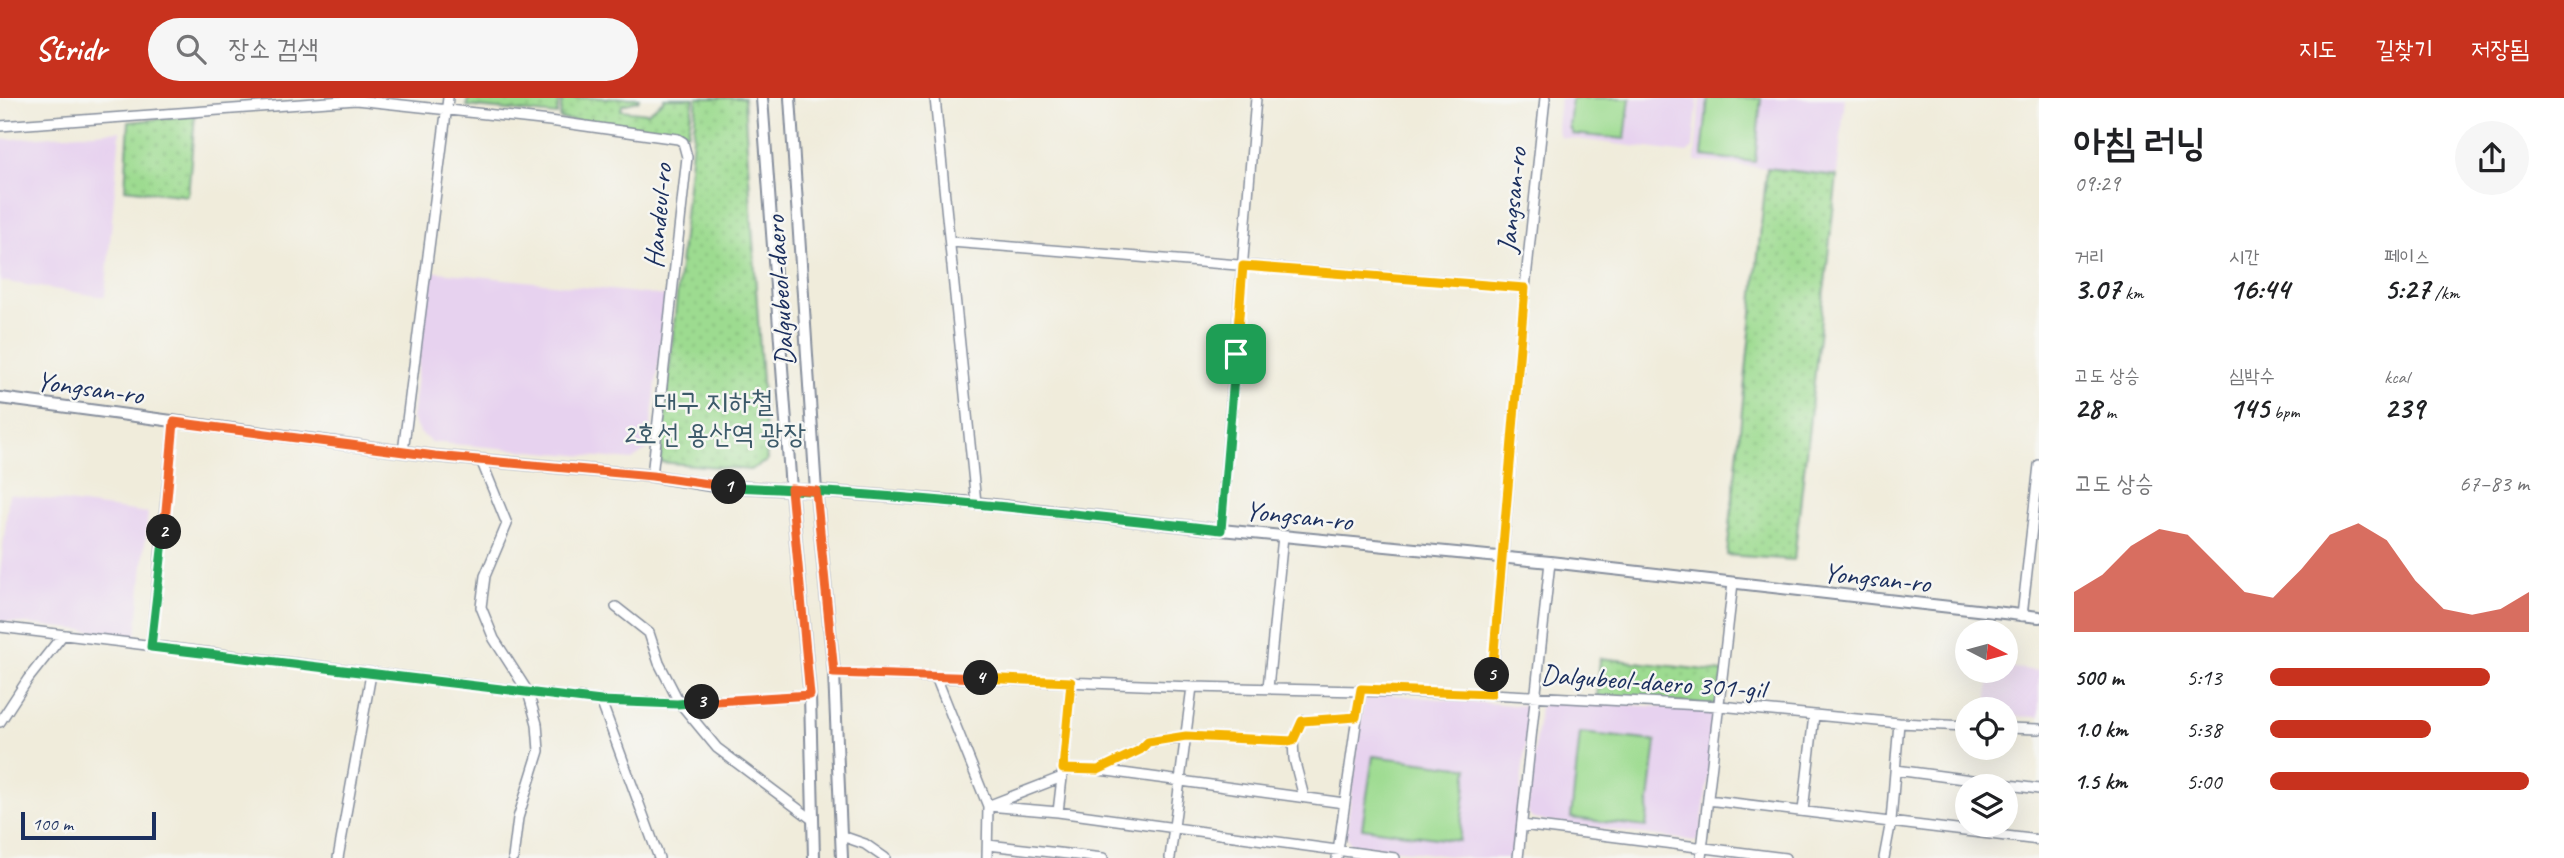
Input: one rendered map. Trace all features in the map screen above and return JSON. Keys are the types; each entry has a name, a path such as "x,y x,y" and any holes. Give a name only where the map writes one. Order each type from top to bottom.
{"main road":[{"name":"Dalgubeol-daero","path":"762,98 791,489 810,695 814,858"},
{"name":"Dalgubeol-daero","path":"790,98 816,491 834,673 842,858"},
{"name":"Yongsan-ro","path":"0,398 403,452 652,476 713,486 976,503 1550,562 2039,617"}],"street":[{"path":"935,98 976,503"},
{"path":"1221,530 1256,98"},
{"name":"Jangsan-ro","path":"1501,557 1545,98"},
{"name":"Handeul-ro","path":"0,126 356,100 447,103 678,139 682,142 687,158 652,476"},
{"path":"403,452 447,103"},
{"path":"951,242 1525,288"},
{"name":"Yongsan-ro","path":"151,647 174,422"},
{"path":"481,460 507,524 485,576 481,607 494,639 528,692 537,724 539,751 518,818 513,858"},
{"path":"2022,616 2039,465"},
{"path":"1268,688 1283,536"},
{"path":"1491,694 1501,557"},
{"path":"1518,858 1550,562"},
{"path":"1702,853 1733,583"},
{"path":"616,607 649,634 659,663 680,704 717,748 814,820"},
{"path":"0,627 601,701 680,704 810,695"},
{"path":"0,722 28,679 62,636"},
{"name":"Dalgubeol-daero 301-gil","path":"834,673 1192,687 1491,694 1720,706 1899,723 1955,725"},
{"path":"338,858 371,674"},
{"path":"936,677 988,806 988,858"},
{"path":"1058,812 1071,682"},
{"path":"1170,858 1192,687"},
{"path":"1338,854 1361,689"},
{"path":"601,701 659,858"},
{"path":"1803,811 1814,715"},
{"path":"1304,797 1294,759 1293,741 1302,721 1356,717"},
{"path":"1884,858 1891,821 1899,723"},
{"path":"2018,728 2039,729"},
{"path":"1098,770 1140,750 1148,742 1186,736 1293,741"},
{"path":"988,806 1063,773 1098,770 1344,803"},
{"path":"1896,770 2039,789"},
{"path":"1708,800 2039,840"},
{"path":"988,806 1174,827 1338,854 1395,858"},
{"path":"1522,825 1702,853 1785,858"},
{"path":"842,836 865,844 885,858"},
{"path":"988,845 1103,858"}],"shaded area":[{"path":"1560,98 1698,98 1693,148 1687,153 1560,137 1557,127"},
{"path":"1700,98 1845,98 1837,175 1695,161"},
{"path":"120,131 105,297 0,281 0,140"},
{"path":"429,271 667,296 648,449 632,460 431,442 420,433 412,419"},
{"path":"9,494 148,513 136,636 0,621 0,573"},
{"path":"2018,668 2039,671 2039,717 2018,716 2018,697 1988,697 1989,683 2018,683"},
{"path":"1372,693 1524,706 1529,712 1513,858 1466,858 1350,844 1346,834 1364,698"},
{"path":"1547,700 1710,710 1715,716 1701,834 1695,841 1533,819 1527,813 1540,707"}],"green space":[{"path":"468,98 559,98 557,115 467,106"},
{"path":"562,98 639,98 638,101 622,105 621,110 648,113 664,98 694,98 688,133 560,119"},
{"name":"대구 지하철 2호선 용산역 광장","path":"697,98 744,98 767,461 750,470 660,462"},
{"path":"1572,98 1630,98 1625,139 1573,134 1569,127"},
{"path":"1708,98 1761,98 1755,162 1702,156"},
{"path":"195,115 188,196 125,189 129,122"},
{"path":"1767,168 1837,176 1794,560 1727,555"},
{"path":"1600,658 1724,672 1717,705 1597,697"},
{"path":"1580,733 1656,741 1646,827 1571,818"},
{"path":"1373,756 1468,768 1459,841 1362,828"}],"route":[{"path":"1236,354 1221,530 976,503 791,489 713,486 652,476 435,456 174,422 151,647 601,701 677,704 810,695 791,489 816,491 834,673 1071,682 1063,769 1098,770 1140,750 1148,742 1186,736 1293,741 1302,721 1356,717 1361,689 1491,694 1525,288 1243,266 1236,354"}]}
